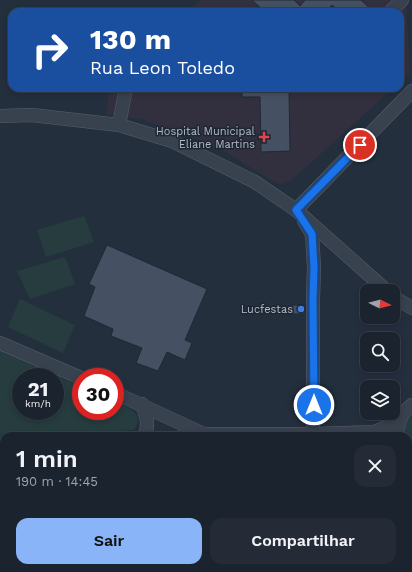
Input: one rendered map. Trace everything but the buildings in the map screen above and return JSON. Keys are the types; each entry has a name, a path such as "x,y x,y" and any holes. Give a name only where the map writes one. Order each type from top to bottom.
{"street":[{"path":"394,8 402,0"},
{"path":"296,210 412,91"},
{"path":"119,125 125,92"},
{"path":"0,116 32,116 119,125 172,141 255,182 296,210 378,284"},
{"path":"296,210 312,234 314,260 313,432"},
{"path":"400,301 412,308"},
{"path":"0,343 72,374"},
{"path":"124,397 200,432"},
{"path":"142,404 148,420 146,432"},
{"path":"397,432 403,413 412,405"},
{"path":"374,432 399,422"}],"shaded area":[{"path":"202,0 406,0 410,73 404,78 404,8 191,8"},
{"name":"Hospital Municipal Eliane Martins","path":"109,92 389,92 292,180 282,184 273,181 222,150 187,135 141,119 106,114"}],"green space":[{"path":"84,216 94,242 46,257 37,230"},
{"path":"65,257 75,284 30,299 17,271"},
{"path":"20,299 75,325 63,353 8,327"},
{"path":"0,351 38,368 12,368 12,420 64,420 64,379 72,383 72,420 124,420 124,406 137,415 137,424 134,430 96,432 0,432"},
{"path":"412,416 412,432 404,432 406,425"}],"place":[{"name":"Hospital Municipal Eliane Martins","path":"264,137"},
{"name":"Lucfestas","path":"301,309"}],"route":[{"path":"314,405 314,267 312,234 296,210 360,145"}]}
